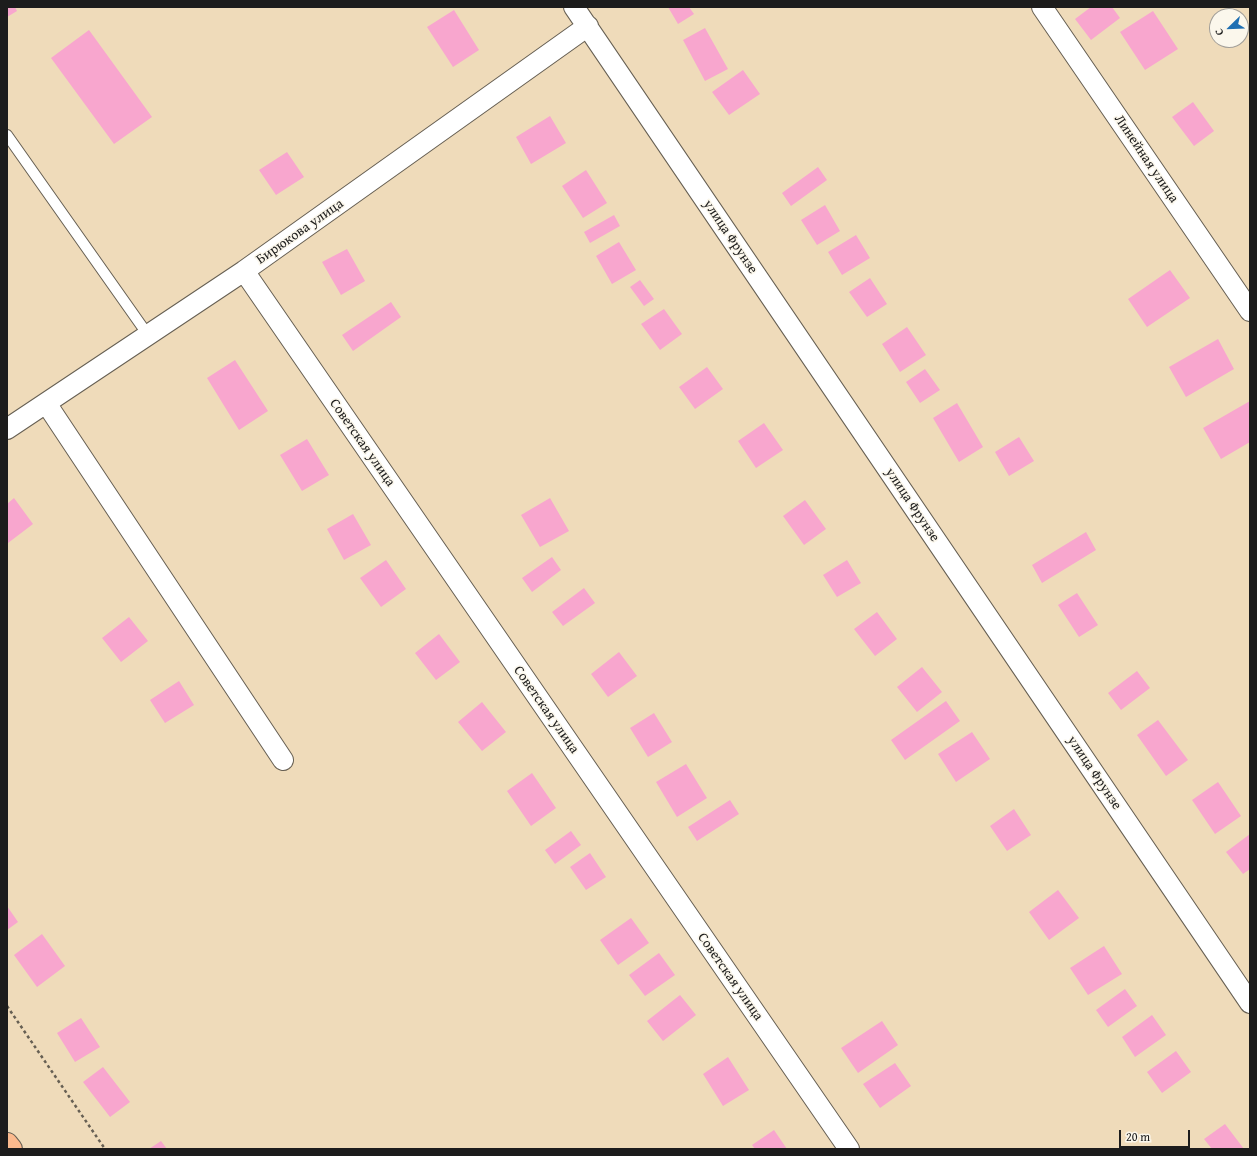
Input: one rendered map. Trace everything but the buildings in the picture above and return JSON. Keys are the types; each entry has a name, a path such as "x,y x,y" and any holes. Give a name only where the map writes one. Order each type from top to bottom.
{"main road":[{"path":"7,1144 11,1149"}],"street":[{"name":"улица Фрунзе","path":"574,7 1250,1003"},
{"name":"Линейная улица","path":"1042,7 1250,311"},
{"name":"Бирюкова улица","path":"8,427 244,271 588,26"},
{"name":"Советская улица","path":"244,271 849,1149"},
{"path":"46,403 284,760"}],"lane":[{"path":"7,135 148,335"}],"path":[{"path":"7,1006 105,1149"}]}
